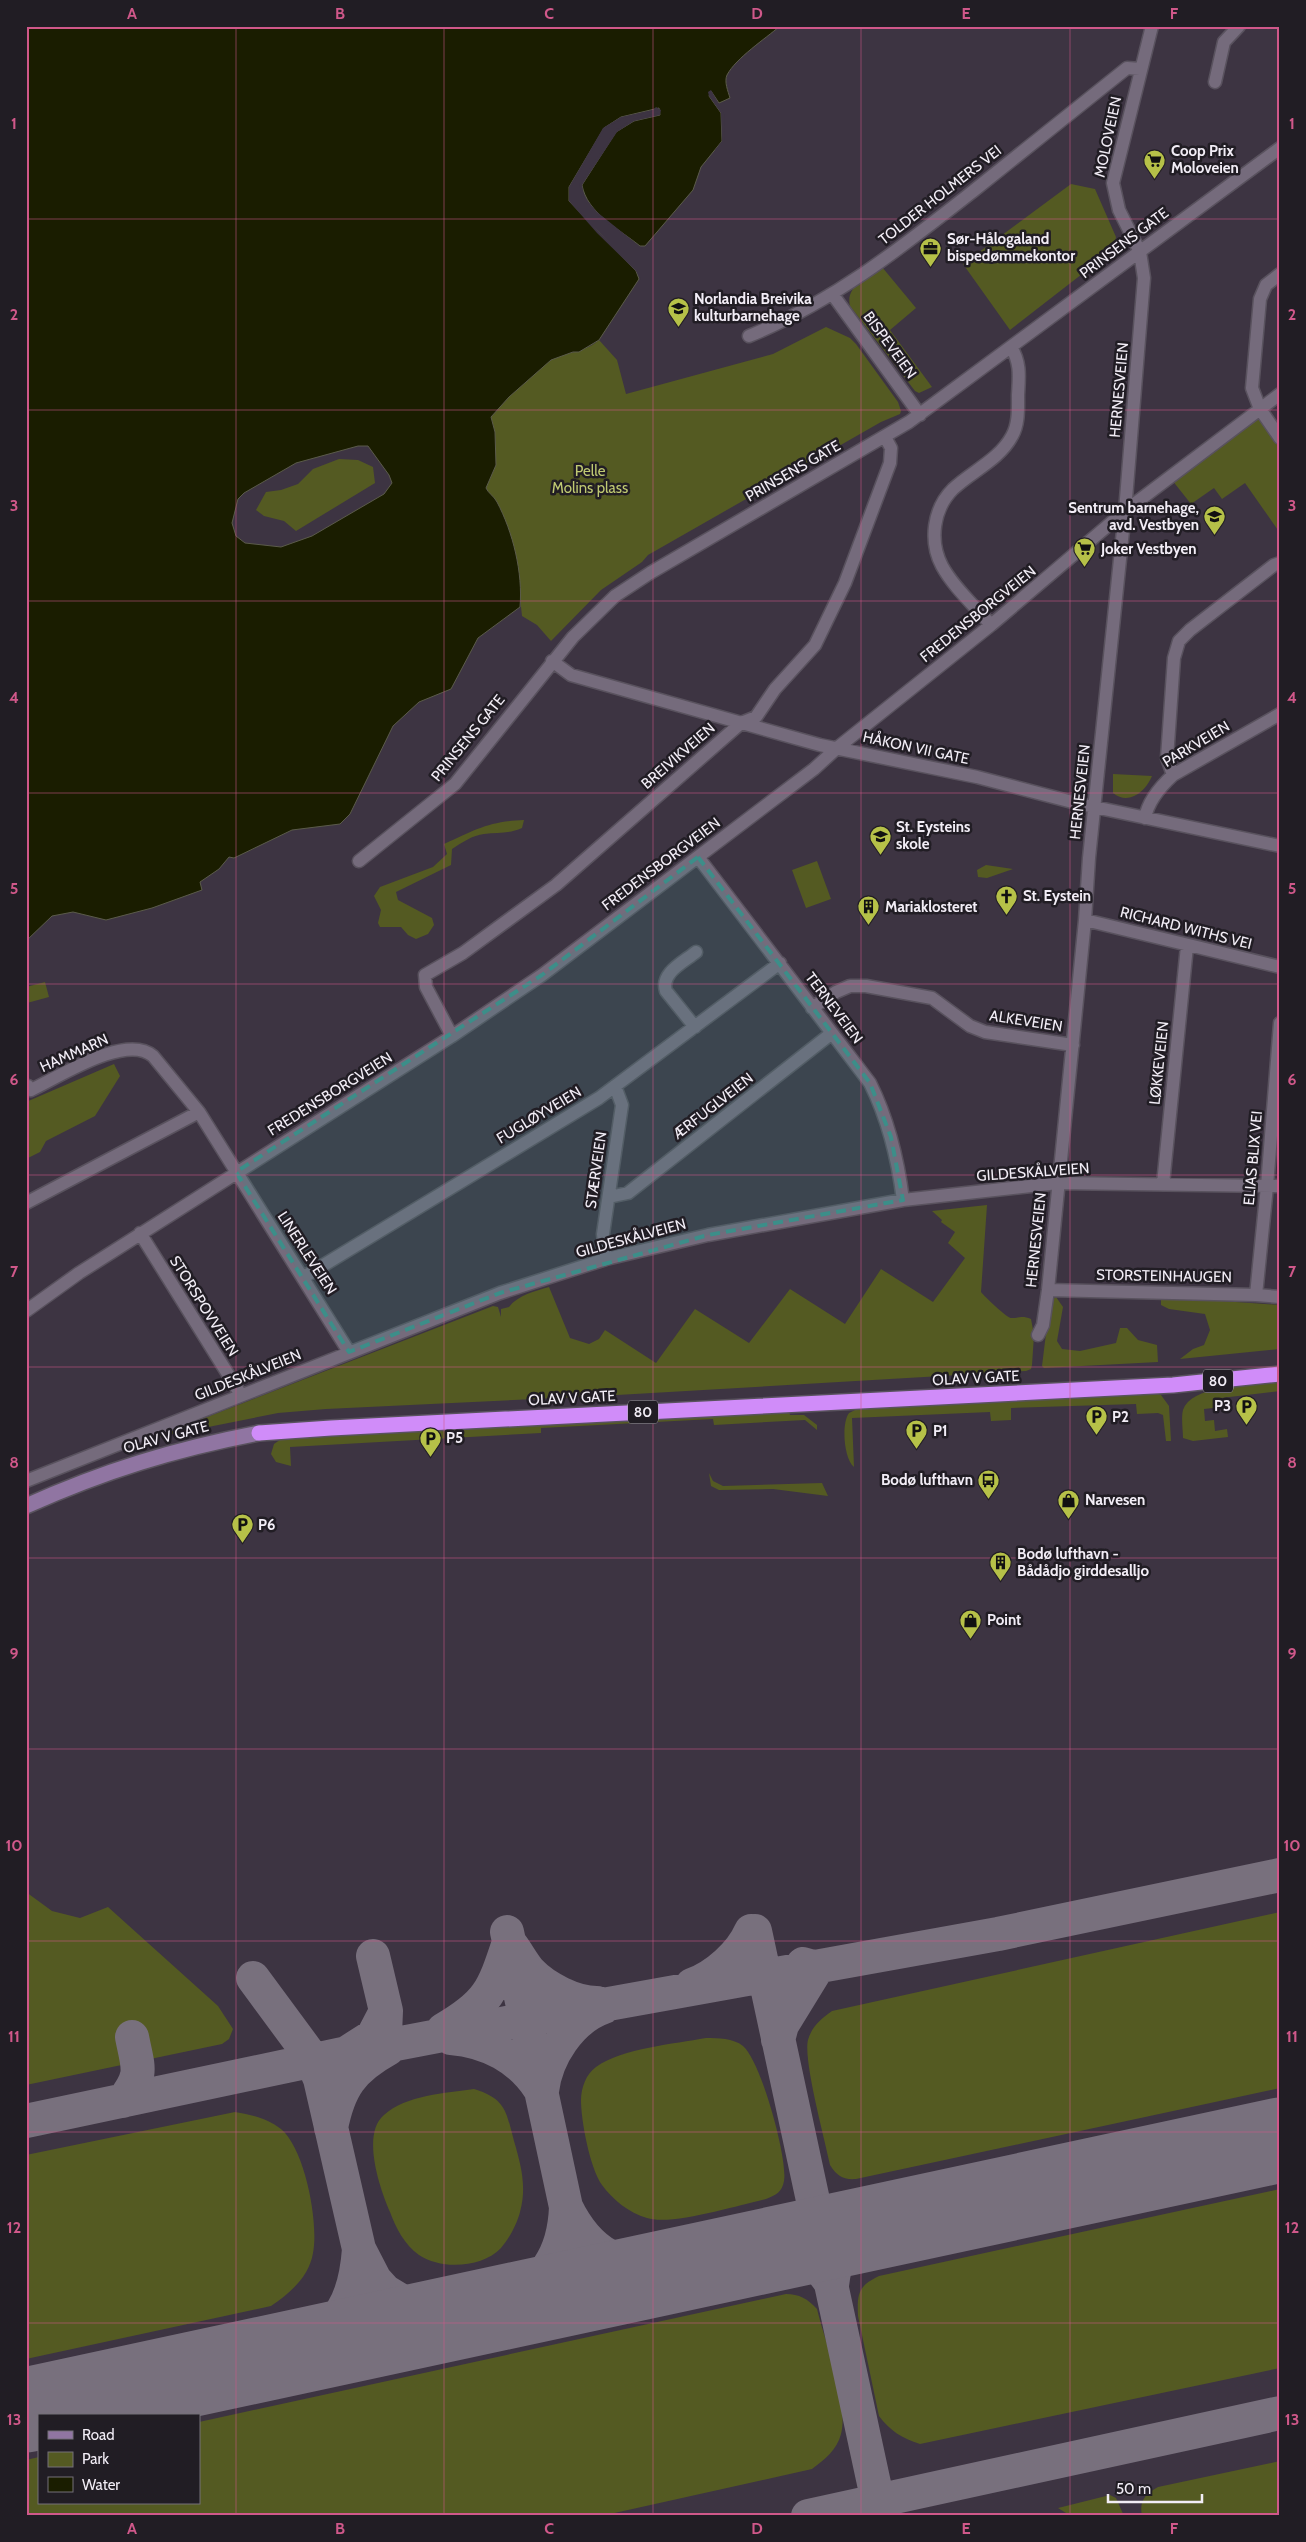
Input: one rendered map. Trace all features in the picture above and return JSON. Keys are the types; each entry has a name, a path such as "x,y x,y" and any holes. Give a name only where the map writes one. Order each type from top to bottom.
{"highway":[{"name":"OLAV V GATE","path":"259,1434 331,1428 1173,1385 1280,1374"}],"street":[{"name":"MOLOVEIEN","path":"1140,252 1119,210 1114,183 1140,69 1152,26"},
{"path":"1215,82 1224,42 1239,26"},
{"name":"TOLDER HOLMERS VEI","path":"749,336 783,322 833,295 923,231 1127,68 1140,69"},
{"name":"PRINSENS GATE","path":"359,860 455,784 552,661 573,637 615,596 650,573 920,415 1280,148"},
{"name":"HERNESVEIEN","path":"1038,1335 1043,1325 1048,1290 1125,511 1144,278 1140,252"},
{"path":"1280,274 1263,291 1258,309 1252,388 1260,409 1280,438"},
{"name":"BISPEVEIEN","path":"833,295 920,415"},
{"path":"991,625 943,567 934,544 934,529 944,500 954,488 991,460 1014,434 1018,410 1019,363 1011,347"},
{"name":"FREDENSBORGVEIEN","path":"26,1311 140,1233 452,1036 542,975 814,769 837,748 857,734 991,625 1125,511 1280,394"},
{"name":"BREIVIKVEIEN","path":"452,1036 426,988 425,976 463,953 556,885 740,723 756,717 775,689 815,645 828,622 890,462 891,448 885,437"},
{"path":"1174,775 1167,758 1174,658 1179,641 1274,565 1280,563"},
{"name":"HÅKON VII GATE","path":"552,661 571,675 811,743 977,777 1095,807 1280,846"},
{"name":"PARKVEIEN","path":"1145,818 1147,808 1164,784 1174,775 1280,714"},
{"name":"TERNEVEIEN","path":"698,857 870,1083 880,1103 891,1137 903,1200"},
{"name":"RICHARD WITHS VEI","path":"1085,920 1280,967"},
{"name":"LØKKEVEIEN","path":"1164,1184 1187,946"},
{"path":"695,1027 664,986 668,974 696,952"},
{"name":"FUGLØYVEIEN","path":"304,1277 615,1086 780,963"},
{"name":"ALKEVEIEN","path":"812,1008 850,986 866,986 932,998 970,1026 985,1032 1073,1045"},
{"name":"ELIAS BLIX VEI","path":"1256,1294 1274,1186 1280,1023"},
{"name":"ÆRFUGLVEIEN","path":"610,1197 628,1193 832,1033"},
{"name":"HAMMARN","path":"28,1086 31,1090 111,1053 136,1048 147,1051 154,1056 199,1112 236,1172"},
{"name":"STÆRVEIEN","path":"606,1259 603,1234 610,1197 622,1105 615,1086"},
{"path":"26,1203 199,1112"},
{"name":"LINERLEVEIEN","path":"236,1172 304,1277 349,1352"},
{"name":"GILDESKÅLVEIEN","path":"26,1481 500,1293 606,1259 708,1234 903,1200 1058,1183 1274,1186"},
{"name":"STORSPOVVEIEN","path":"140,1233 241,1395"},
{"name":"STORSTEINHAUGEN","path":"1048,1290 1256,1294 1280,1297"},
{"name":"OLAV V GATE","path":"26,1506 73,1485 155,1456 259,1434"}],"highlighted area":[{"path":"698,857 870,1083 891,1137 903,1200 708,1235 500,1293 349,1352 236,1172 542,975"}],"green space":[{"path":"1071,184 1095,189 1116,237 1113,250 1010,330 963,264"},
{"path":"882,267 916,308 890,330 932,387 919,393 915,391 850,306 849,299 854,288 864,278"},
{"name":"Pelle Molins plass","path":"826,327 850,338 856,344 898,402 900,414 881,422 648,555 642,562 601,590 551,641 537,625 522,616 515,551 486,488 496,465 495,432 491,417 529,377 553,359 582,350 599,340 617,360 626,394 773,354"},
{"path":"1259,418 1280,448 1280,533 1245,483 1222,499 1214,488 1191,504 1172,480"},
{"path":"339,459 358,460 373,467 375,483 296,531 284,521 264,516 256,510 266,492 281,490 298,484 313,469"},
{"path":"1113,774 1152,776 1146,787 1136,795 1125,798 1113,793"},
{"path":"524,820 522,828 517,830 480,835 463,842 452,849 451,865 396,892 398,900 432,918 434,925 428,934 416,939 408,935 401,927 380,927 378,923 381,910 374,896 380,887 433,867 447,854 444,844 491,824"},
{"path":"817,861 831,899 806,908 792,870"},
{"path":"986,865 1013,869 987,878 978,877 977,870"},
{"path":"45,982 49,997 27,1003 26,987"},
{"path":"114,1064 120,1076 95,1116 46,1141 40,1152 26,1159 26,1102"},
{"path":"987,1205 981,1292 1009,1317 1031,1319 1034,1335 1032,1365 1031,1369 1026,1371 600,1396 326,1409 278,1413 153,1438 493,1306 498,1307 501,1317 501,1309 509,1307 517,1299 549,1287 570,1338 589,1344 599,1339 605,1330 656,1363 695,1309 749,1343 790,1289 845,1324 881,1269 933,1302 965,1258 948,1243 955,1232 941,1222 942,1220 932,1211"},
{"path":"1056,1297 1063,1307 1057,1341 1062,1349 1080,1351 1116,1343 1120,1328 1127,1328 1138,1340 1157,1345 1158,1362 1044,1368 1042,1366 1050,1301"},
{"path":"1165,1297 1280,1305 1280,1349 1180,1359 1193,1349 1204,1345 1210,1330 1205,1314 1169,1309 1161,1305 1161,1300"},
{"path":"1280,1382 1280,1391 1221,1398 1222,1407 1204,1409 1205,1421 1214,1420 1215,1431 1227,1429 1228,1437 1193,1441 1183,1438 1183,1410 1189,1401 1199,1395 1226,1387"},
{"path":"1154,1393 1161,1395 1169,1406 1171,1441 1166,1441 1163,1415 1158,1413 1137,1414 1136,1404 1011,1408 1011,1420 991,1421 990,1412 852,1418 854,1467 846,1449 844,1433 847,1418 849,1413 861,1407"},
{"path":"789,1411 790,1415 804,1415 817,1425 817,1430 805,1420 714,1425 713,1419 541,1428 541,1433 290,1447 291,1466 276,1462 271,1454 274,1444 284,1437"},
{"path":"709,1473 713,1481 723,1486 822,1483 828,1496 773,1489 719,1490 711,1486"},
{"path":"26,1892 52,1911 80,1918 108,1907 218,2006 233,2029 229,2039 222,2044 26,2085"},
{"path":"1280,1912 1280,2088 856,2179 847,2179 841,2176 830,2165 811,2082 807,2050 808,2040 814,2027 832,2011"},
{"path":"706,2038 720,2038 739,2043 750,2055 758,2070 778,2133 784,2169 782,2188 778,2193 766,2199 705,2214 658,2220 640,2216 627,2209 606,2190 594,2168 587,2144 581,2109 583,2086 589,2073 596,2067 620,2055"},
{"path":"474,2089 493,2097 499,2102 506,2114 521,2167 522,2203 519,2217 507,2240 493,2255 483,2260 461,2265 438,2263 428,2260 414,2251 405,2241 392,2218 378,2176 373,2148 374,2135 377,2124 384,2115 403,2103 427,2096"},
{"path":"235,2112 265,2120 281,2129 290,2139 303,2169 312,2206 314,2240 311,2262 298,2284 271,2306 26,2359 26,2155"},
{"path":"1280,2189 1280,2368 920,2444 897,2433 879,2416 858,2316 858,2302 863,2287 879,2276"},
{"path":"786,2294 803,2298 817,2309 835,2372 843,2421 841,2434 836,2445 830,2454 812,2469 601,2516 26,2516 26,2460 38,2457 38,2504 200,2504 200,2422"},
{"path":"1280,2461 1280,2516 1142,2516 1141,2506 1144,2498 1158,2487"},
{"path":"1110,2495 1116,2498 1124,2516 1071,2516 1058,2508"}],"water":[{"path":"26,26 780,26 744,55 731,69 726,81 730,98 719,103 711,91 709,96 721,113 722,141 701,167 693,190 645,246 640,246 605,220 590,204 582,185 616,132 634,121 660,115 659,108 621,117 604,128 569,187 569,201 636,271 639,279 599,340 579,352 573,352 551,360 509,397 491,417 495,432 496,465 486,488 497,502 503,514 516,553 520,580 520,607 478,638 451,689 419,702 393,726 350,814 340,824 292,830 234,858 229,857 219,869 200,882 202,890 152,908 106,920 73,912 52,916 26,941","holes":["358,446 368,446 389,475 392,483 384,494 312,536 281,547 245,543 236,536 232,523 238,499 244,493 296,463"]}],"pier":[{"path":"711,90 724,113 725,141 715,154 715,150 722,141 721,113 709,96 708,92"},
{"path":"656,107 661,110 660,115 634,121 617,132 582,185 584,197 597,212 643,249 595,214 582,198 579,184 615,130 633,119 658,113 658,110 622,119 605,129 571,188 571,200 599,232 637,269 641,280 636,271 597,233 569,201 569,187 603,128 621,117 653,110"}],"taxiway":[{"path":"525,2019 998,1934 1280,1875"},
{"path":"692,1985 710,1976 727,1963 741,1948 751,1931"},
{"path":"755,1931 881,2516"},
{"path":"501,2308 529,2288 556,2255 561,2241 566,2207 507,1932"},
{"path":"443,2030 470,2012 487,1995 498,1973 509,1942"},
{"path":"512,1946 530,1972 544,1984 561,1994 597,2003"},
{"path":"373,1956 386,2011 385,2034"},
{"path":"778,2040 782,2025 817,1968 803,1964"},
{"path":"253,1978 309,2054 320,2079 359,2249 375,2280 385,2291 413,2308 462,2316"},
{"path":"542,2091 544,2078 554,2053 570,2030 581,2020 604,2007"},
{"path":"348,2052 373,2036 386,2011"},
{"path":"26,2121 343,2054 548,2015"},
{"path":"123,2101 130,2092 138,2071 132,2037"},
{"path":"451,2038 478,2043 502,2053 523,2068 540,2089"},
{"path":"331,2128 338,2101 349,2081 365,2064 388,2049"},
{"path":"566,2207 585,2237 608,2256 636,2266 671,2271"},
{"path":"832,2285 836,2265 845,2248 858,2236 877,2227"},
{"path":"294,2353 323,2333 342,2311 354,2284 359,2249"},
{"path":"767,2250 789,2251 806,2257 819,2267 832,2285"},
{"path":"808,2516 1280,2413"}],"runway":[{"path":"26,2410 1280,2140"}],"place":[{"name":"Coop Prix Moloveien","path":"1155,179"},
{"name":"Sør-Hålogaland bispedømmekontor","path":"931,267"},
{"name":"Norlandia Breivika kulturbarnehage","path":"678,327"},
{"name":"Sentrum barnehage, avd. Vestbyen","path":"1215,536"},
{"name":"Joker Vestbyen","path":"1085,568"},
{"name":"St. Eysteins skole","path":"880,855"},
{"name":"St. Eystein","path":"1007,915"},
{"name":"Mariaklosteret","path":"869,926"},
{"name":"P3","path":"1247,1425"},
{"name":"P2","path":"1096,1436"},
{"name":"P1","path":"917,1450"},
{"name":"P5","path":"430,1457"},
{"name":"Bodø lufthavn","path":"989,1499"},
{"name":"Narvesen","path":"1069,1519"},
{"name":"P6","path":"242,1544"},
{"name":"Bodø lufthavn - Bådådjo girddesalljo","path":"1001,1582"},
{"name":"Point","path":"971,1639"}]}
